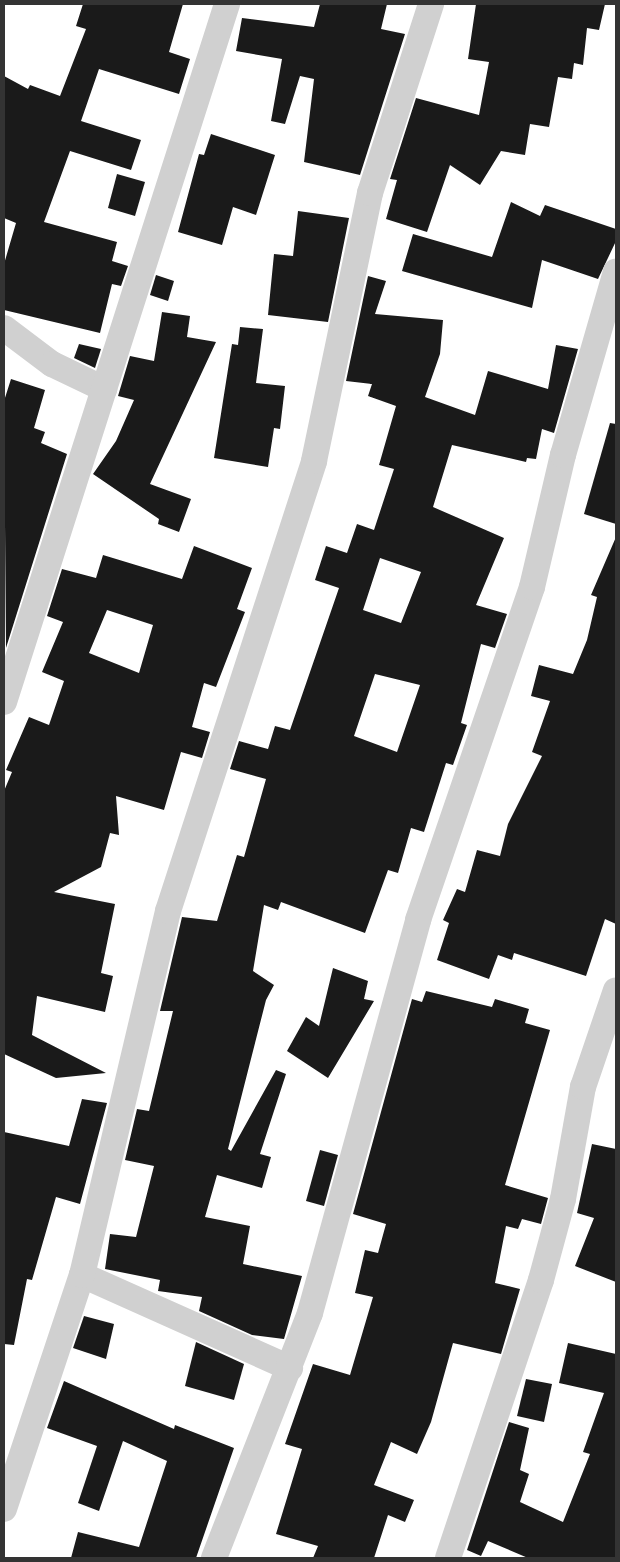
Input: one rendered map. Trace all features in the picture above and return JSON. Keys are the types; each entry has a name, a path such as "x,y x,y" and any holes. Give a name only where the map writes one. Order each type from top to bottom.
{"street":[{"path":"4,702 227,4"},
{"path":"4,1509 82,1275 168,911 295,529 329,404 370,193 431,4"},
{"path":"214,1558 290,1368 323,1266 418,920 532,587 562,455 616,271"},
{"path":"4,328 52,364 104,389"},
{"path":"448,1558 541,1280 562,1199 583,1087 616,990"},
{"path":"82,1275 290,1368"}],"building":[{"path":"83,4 183,4 169,52 190,59 179,94 99,69 81,121 141,140 131,170 70,151 44,222 117,242 112,261 128,266 121,286 112,284 100,333 4,310 4,264 16,223 4,218 4,76 28,89 30,85 60,96 86,29 76,26"},
{"path":"320,4 387,4 381,29 405,34 360,175 304,162 314,79 300,76 285,124 271,121 282,59 236,51 242,18 314,27"},
{"path":"476,4 605,4 599,30 587,28 583,65 574,63 572,79 558,77 549,127 530,124 525,155 501,151 480,185 450,165 427,232 386,219 397,180 390,179 416,98 479,115 489,62 468,59"},
{"path":"211,134 275,155 256,215 233,207 222,245 178,232 199,154 204,155"},
{"path":"117,174 145,182 135,216 108,208"},
{"path":"511,202 540,216 545,205 616,229 616,241 598,279 542,260 532,308 402,271 413,234 492,257"},
{"path":"298,211 349,218 328,322 268,315 274,254 293,256"},
{"path":"156,275 174,281 168,301 150,295"},
{"path":"368,276 386,281 375,314 443,320 440,354 425,397 475,415 488,371 548,389 556,345 578,349 554,433 542,429 536,459 527,458 526,462 452,445 433,507 504,538 476,605 507,614 495,648 481,644 461,723 467,725 453,765 446,763 424,832 411,828 398,873 388,870 365,933 281,902 278,910 264,905 253,971 274,985 266,1000 228,1149 231,1151 276,1070 286,1074 260,1154 271,1157 262,1188 217,1175 205,1217 250,1226 243,1264 302,1276 284,1339 252,1335 199,1311 202,1297 158,1291 160,1280 105,1269 110,1234 136,1237 154,1166 125,1160 137,1109 149,1111 173,1011 160,1011 182,917 217,921 237,855 244,857 266,779 230,769 239,741 268,749 275,726 290,730 339,588 315,580 326,546 347,553 357,524 374,530 394,469 379,465 396,406 368,396 372,384 346,381","holes":["380,558 421,572 401,623 363,610","375,674 420,685 397,752 354,736"]},
{"path":"162,312 190,316 187,337 216,342 150,484 191,499 179,532 158,524 159,519 93,474 116,441 134,400 118,396 130,356 154,361"},
{"path":"240,327 263,329 256,383 285,386 280,429 274,428 268,467 214,458 232,344 238,345"},
{"path":"79,344 101,349 95,368 74,358"},
{"path":"11,379 45,390 34,428 45,432 41,443 67,454 6,648 4,401"},
{"path":"610,423 616,424 616,524 584,514"},
{"path":"616,537 616,924 605,919 586,976 514,953 512,960 498,955 489,979 437,960 449,923 443,920 457,889 465,892 477,850 500,856 508,824 542,756 532,752 550,701 531,696 539,665 573,674 587,640 597,597 591,595"},
{"path":"194,546 252,568 237,609 245,612 216,687 204,683 192,727 210,732 202,758 181,752 164,810 116,796 119,835 110,833 101,867 54,892 115,904 101,973 113,976 105,1012 37,996 32,1035 106,1073 56,1078 4,1054 4,791 12,772 6,770 29,717 49,725 64,681 42,672 63,622 47,616 62,569 96,578 103,555 182,579","holes":["107,610 153,625 139,673 89,653"]},
{"path":"333,968 368,981 364,999 374,1001 328,1078 287,1051 306,1017 319,1026"},
{"path":"426,991 492,1007 495,999 529,1009 525,1023 550,1030 505,1185 548,1198 541,1224 522,1219 518,1229 506,1226 495,1283 520,1289 501,1354 453,1343 431,1422 417,1454 391,1442 374,1485 414,1500 405,1522 388,1515 374,1558 313,1558 318,1546 276,1534 302,1449 285,1444 313,1364 350,1375 373,1297 355,1293 365,1250 378,1253 386,1224 353,1214 412,999 422,1002"},
{"path":"82,1099 107,1103 80,1204 56,1197 32,1280 27,1279 14,1345 4,1344 4,1132 69,1146"},
{"path":"592,1144 616,1149 616,1282 575,1266 594,1218 577,1213"},
{"path":"320,1150 338,1155 324,1206 306,1201"},
{"path":"84,1316 114,1324 106,1359 73,1348"},
{"path":"196,1342 244,1364 234,1400 185,1386"},
{"path":"568,1343 616,1354 616,1558 528,1558 488,1541 481,1556 467,1550 509,1422 529,1428 520,1470 529,1474 520,1502 563,1522 590,1454 583,1452 604,1393 559,1383"},
{"path":"526,1379 552,1384 544,1422 517,1416"},
{"path":"64,1381 174,1429 175,1425 234,1448 196,1558 71,1558 78,1532 139,1547 167,1461 123,1441 99,1511 78,1503 97,1446 47,1428"}]}
